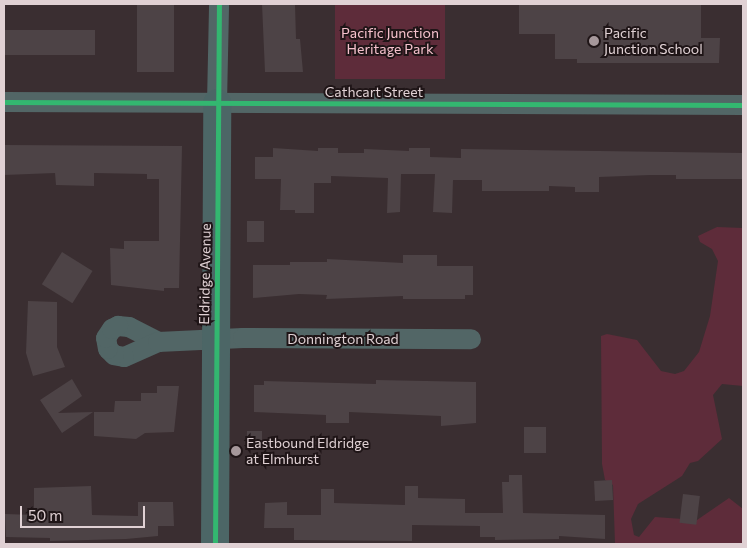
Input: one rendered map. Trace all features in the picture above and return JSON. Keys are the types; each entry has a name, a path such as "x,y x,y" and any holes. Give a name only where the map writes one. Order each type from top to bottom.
{"street":[{"name":"Eldridge Avenue","path":"215,544 215,339 219,4"},
{"name":"Cathcart Street","path":"4,102 743,105"},
{"name":"Donnington Road","path":"158,342 215,339 470,339"}],"green space":[{"name":"Pacific Junction Heritage Park","path":"335,4 445,4 445,79 335,79"},
{"path":"717,227 743,228 743,386 722,384 713,395 722,439 698,461 690,463 682,476 638,504 631,519 634,535 639,537 655,517 697,520 729,498 743,509 743,544 615,544 613,485 605,480 602,464 601,336 607,334 637,340 661,371 675,374 684,371 699,352 710,316 718,261 712,249 700,242 698,236"}],"building":[{"path":"137,4 174,4 174,72 137,72"},
{"path":"262,4 295,4 296,39 300,39 303,72 265,72"},
{"path":"519,4 701,4 701,38 720,38 719,63 577,63 577,59 555,59 555,34 519,34"},
{"path":"4,30 95,30 95,55 4,55"},
{"path":"4,145 182,146 179,288 164,288 164,291 111,285 110,248 124,249 124,241 159,241 159,179 147,179 147,174 94,173 94,186 56,185 55,173 4,175"},
{"path":"273,148 318,151 318,148 338,148 338,153 364,153 364,149 409,151 409,148 430,148 430,157 461,158 461,149 743,153 743,179 676,179 676,175 599,177 599,192 575,192 575,187 549,186 549,191 482,191 482,180 453,180 452,213 433,212 435,174 401,174 400,212 387,213 388,178 331,176 331,183 314,183 314,213 295,213 295,210 280,210 281,179 255,179 255,157 273,157"},
{"path":"247,221 264,221 264,242 247,242"},
{"path":"62,252 93,271 72,303 42,284"},
{"path":"403,255 437,255 437,266 473,266 473,295 465,295 465,299 403,299 403,296 326,299 327,295 299,294 253,298 253,265 327,262 327,259 403,263"},
{"path":"28,301 57,302 57,347 65,367 33,376 26,353"},
{"path":"72,379 82,396 58,413 93,412 62,433 40,400"},
{"path":"376,380 476,382 476,423 441,426 441,416 349,412 349,423 326,423 326,415 254,412 254,385 264,385 264,381 376,384"},
{"path":"157,386 179,386 174,432 145,433 136,439 94,436 94,412 114,412 115,401 141,401 141,393 157,393"},
{"path":"524,427 546,427 546,453 524,453"},
{"path":"247,431 262,431 262,449 247,449"},
{"path":"509,475 522,475 523,513 605,515 605,539 559,536 559,539 495,540 495,537 480,537 480,526 412,525 412,541 294,540 294,528 264,528 265,503 287,502 287,515 321,515 321,489 334,489 334,503 405,505 405,486 418,486 418,498 465,499 465,513 503,513 502,482 509,482"},
{"path":"612,480 613,500 595,501 594,481"},
{"path":"91,486 92,515 138,516 138,502 173,502 174,526 158,526 158,536 126,539 50,541 50,538 6,537 5,514 34,515 34,488"},
{"path":"683,494 700,496 696,525 679,523"}],"cycle path":[{"path":"215,544 219,4"},
{"path":"4,102 743,105"}],"place":[{"name":"Pacific Junction School","path":"594,41"},
{"name":"Eastbound Eldridge at Elmhurst","path":"236,451"}]}
